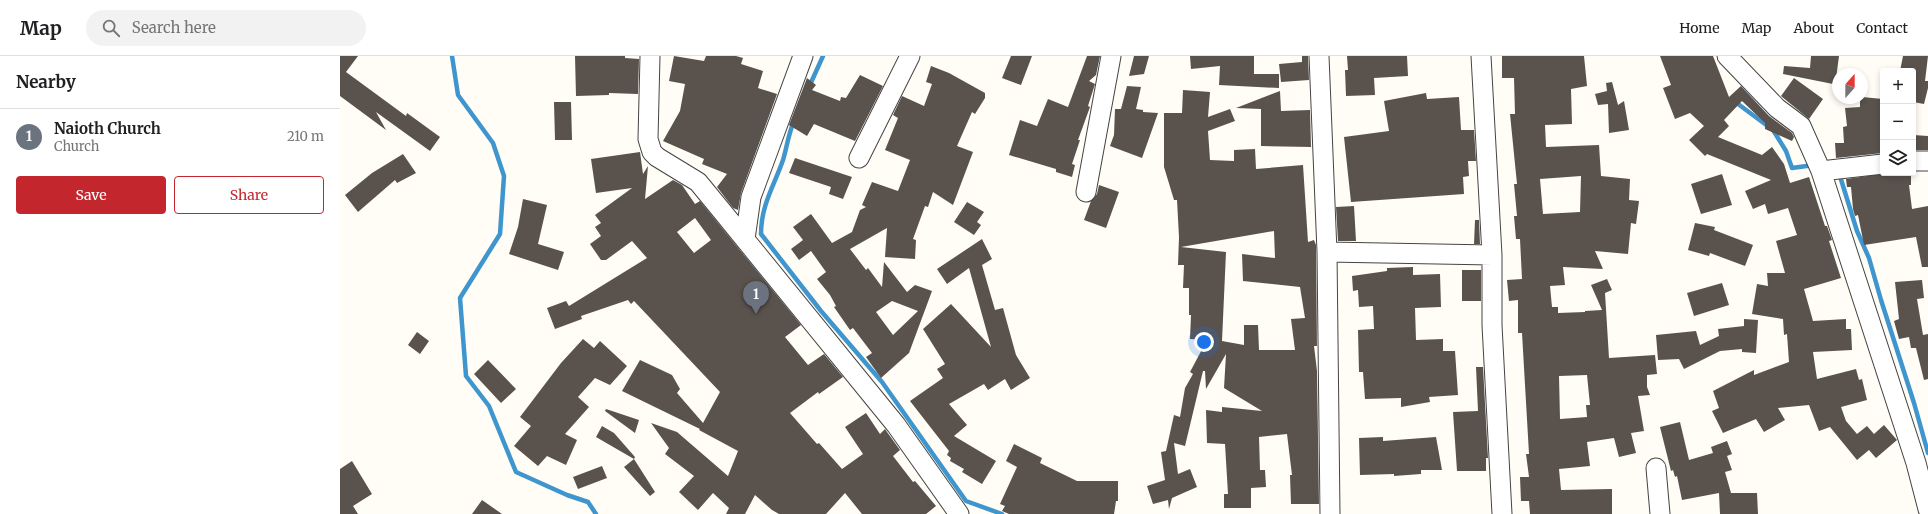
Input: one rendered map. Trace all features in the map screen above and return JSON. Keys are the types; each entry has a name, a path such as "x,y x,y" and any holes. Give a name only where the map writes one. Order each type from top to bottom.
{"street":[{"path":"650,56 648,139 652,152 657,157 698,182 896,425 959,514"},
{"path":"745,239 751,197 803,56"},
{"path":"859,158 910,56"},
{"path":"1086,192 1111,56"},
{"path":"1319,56 1327,252 1330,514"},
{"path":"1481,56 1492,255 1492,325 1502,514"},
{"path":"1727,56 1777,108 1801,126 1821,171 1916,463 1928,509"},
{"path":"1916,161 1928,161"},
{"path":"1821,171 1880,164"},
{"path":"1327,252 1492,255"},
{"path":"1656,468 1660,514"}],"building":[{"path":"340,56 358,56 346,72 406,116 407,113 440,137 430,151 376,112 386,130 340,96"},
{"path":"575,56 625,56 625,58 639,59 638,94 609,93 609,95 576,96"},
{"path":"674,56 704,61 706,56 736,56 743,58 741,64 763,71 758,88 777,94 741,193 738,210 733,208 717,187 727,174 702,164 704,159 663,141 680,111 685,84 669,81"},
{"path":"1011,56 1032,56 1021,85 1002,78"},
{"path":"1087,56 1100,56 1096,75 1089,81 1095,84 1088,106 1090,107 1078,140 1080,140 1072,164 1075,165 1072,177 1056,172 1056,169 1009,155 1020,120 1037,126 1048,99 1068,107"},
{"path":"1134,56 1149,56 1144,74 1129,76"},
{"path":"1190,56 1254,56 1254,74 1279,74 1279,88 1219,85 1220,66 1191,69"},
{"path":"1302,56 1308,56 1309,80 1281,82 1279,64 1302,62"},
{"path":"1347,56 1407,56 1408,76 1374,78 1375,95 1346,96 1345,70 1348,70"},
{"path":"1502,56 1584,56 1587,86 1571,89 1572,124 1545,125 1546,147 1599,145 1601,176 1630,179 1629,200 1639,201 1636,224 1631,223 1628,254 1595,251 1603,269 1563,267 1565,285 1550,286 1552,307 1558,307 1558,313 1602,310 1591,285 1607,279 1612,290 1605,293 1609,358 1655,355 1657,374 1647,375 1647,387 1650,395 1638,396 1644,431 1631,433 1636,453 1619,457 1614,438 1587,442 1590,466 1559,469 1561,490 1612,489 1612,514 1530,514 1529,501 1521,501 1520,477 1529,477 1526,454 1529,454 1522,333 1518,333 1518,300 1509,301 1507,280 1522,279 1520,239 1516,239 1514,216 1517,216 1514,184 1517,184 1510,114 1515,114 1514,78 1502,78","holes":["1581,176 1580,212 1543,214 1540,179","1587,375 1590,405 1586,405 1587,417 1560,419 1559,376"]},
{"path":"1660,56 1713,56 1729,97 1741,86 1769,116 1792,133 1794,137 1792,141 1765,129 1765,123 1742,101 1724,120 1729,126 1718,137 1762,155 1772,147 1784,164 1790,183 1809,177 1825,226 1827,226 1832,240 1829,241 1841,278 1804,289 1813,321 1846,319 1846,329 1851,329 1852,350 1813,352 1817,379 1856,369 1859,380 1862,379 1867,400 1841,407 1846,421 1857,434 1867,426 1874,434 1884,425 1897,440 1876,458 1869,450 1857,460 1830,427 1819,431 1809,405 1778,408 1785,420 1764,432 1756,419 1723,433 1712,411 1719,408 1713,391 1754,370 1754,375 1789,362 1787,334 1784,335 1783,319 1752,314 1757,284 1768,286 1767,273 1785,273 1776,241 1797,235 1788,208 1768,214 1765,204 1753,209 1745,191 1771,180 1707,154 1705,156 1689,140 1704,126 1690,113 1675,119 1663,88 1671,85"},
{"path":"1811,56 1839,56 1837,68 1832,68 1832,84 1783,74 1784,66 1810,68"},
{"path":"1903,56 1928,56 1925,81 1928,81 1928,88 1924,104 1916,103 1916,68 1901,68"},
{"path":"931,66 949,73 985,93 985,98 975,114 972,112 957,146 973,152 953,205 933,192 928,207 925,206 913,239 916,240 915,259 885,257 887,228 850,249 866,270 868,268 882,287 884,262 907,292 915,285 932,291 909,353 881,378 866,357 872,353 853,328 850,330 834,307 836,306 830,295 817,279 826,272 811,251 799,260 791,249 803,240 793,227 811,214 832,243 852,232 860,210 866,207 862,205 872,182 898,191 910,160 885,150 898,118 893,115 902,96 924,106 932,84 926,82","holes":["892,301 918,311 893,335 876,312"]},
{"path":"860,75 883,86 855,141 814,124 807,136 789,125 807,78 816,85 812,90 840,101 841,97 846,98"},
{"path":"1794,78 1823,99 1809,119 1781,96"},
{"path":"1612,82 1618,105 1624,101 1629,130 1609,133 1608,104 1598,105 1595,94 1607,91 1606,83"},
{"path":"1127,86 1141,87 1136,109 1143,110 1143,112 1158,113 1142,158 1110,146 1114,135 1115,109 1121,109"},
{"path":"1183,90 1210,92 1208,117 1230,109 1235,121 1208,131 1210,160 1234,161 1234,150 1255,149 1256,169 1303,165 1308,242 1314,240 1316,245 1317,346 1314,346 1317,371 1319,504 1291,504 1290,475 1292,475 1287,434 1259,437 1260,470 1265,470 1266,487 1251,488 1251,508 1224,508 1224,494 1228,494 1225,444 1207,443 1206,410 1222,412 1222,407 1262,411 1224,388 1226,354 1206,389 1205,371 1203,371 1185,446 1174,443 1178,474 1190,469 1197,487 1172,498 1169,509 1168,500 1153,504 1147,486 1165,480 1161,452 1166,451 1174,415 1180,417 1185,388 1193,374 1190,372 1207,340 1190,339 1191,315 1189,315 1189,288 1183,288 1184,265 1178,265 1179,237 1177,200 1174,200 1164,167 1164,113 1182,113","holes":["1274,231 1275,258 1242,254 1243,281 1300,287 1305,318 1291,319 1295,350 1259,350 1258,325 1244,325 1244,345 1222,341 1226,252 1181,247"]},
{"path":"1280,91 1281,111 1310,110 1311,147 1261,146 1261,109 1236,108"},
{"path":"1426,93 1427,99 1459,97 1461,130 1474,130 1476,161 1468,161 1469,176 1463,177 1464,194 1351,202 1344,137 1389,131 1384,101"},
{"path":"1868,98 1880,99 1880,153 1836,158 1835,143 1844,143 1843,127 1847,126 1845,108 1860,107 1860,104 1868,104"},
{"path":"554,102 571,102 572,140 555,140"},
{"path":"1916,135 1928,136 1928,150 1916,150"},
{"path":"640,152 643,174 648,166 645,199 673,180 682,185 695,204 700,201 801,325 785,337 808,365 824,354 843,377 819,394 818,392 790,413 817,444 819,443 842,469 863,454 845,427 866,413 880,434 885,429 900,450 893,456 913,482 915,481 936,506 926,514 862,514 845,493 826,514 779,514 772,510 755,495 745,514 726,514 729,508 713,493 698,510 679,492 694,476 665,454 669,448 651,423 677,432 728,476 738,451 699,430 700,429 622,391 640,360 672,375 680,389 677,393 703,423 720,392 634,301 631,304 628,300 581,316 582,319 555,329 547,308 566,301 569,306 647,258 632,241 606,260 601,260 590,244 601,236 595,227 601,223 595,215 632,188 596,193 591,159","holes":["695,218 711,240 694,253 677,232"]},
{"path":"403,154 416,173 397,183 395,180 358,212 345,195 372,173"},
{"path":"795,158 852,177 843,199 829,194 831,187 789,173"},
{"path":"1722,174 1732,205 1701,214 1691,184"},
{"path":"1880,174 1880,176 1911,176 1911,185 1909,185 1912,209 1928,206 1928,267 1922,267 1916,237 1864,245 1858,215 1855,216 1853,209 1851,187 1847,187 1846,179"},
{"path":"1099,185 1119,192 1106,228 1084,220 1091,201 1097,194"},
{"path":"523,199 547,205 538,244 564,252 558,270 509,254 518,227"},
{"path":"967,202 984,212 977,222 981,225 974,235 954,222"},
{"path":"1354,206 1356,241 1338,241 1336,207"},
{"path":"1475,220 1479,220 1480,244 1474,244"},
{"path":"1695,223 1715,227 1714,230 1753,245 1745,266 1710,253 1709,256 1688,250"},
{"path":"982,239 992,259 982,265 995,310 1003,308 1016,355 1030,378 1011,390 1005,379 988,390 984,384 949,404 967,425 954,436 996,461 982,484 962,472 964,469 950,461 951,458 947,455 949,451 910,401 943,378 937,369 945,364 923,329 951,304 991,347 969,268 947,284 937,269"},
{"path":"1413,267 1413,275 1440,274 1441,307 1415,308 1416,340 1443,339 1443,351 1455,351 1458,395 1429,397 1430,402 1401,407 1401,398 1365,399 1363,372 1359,372 1358,330 1374,329 1373,306 1359,307 1358,290 1353,291 1352,276 1387,271 1387,268"},
{"path":"1462,270 1481,270 1481,301 1462,301"},
{"path":"1922,280 1924,298 1917,299 1923,335 1928,334 1928,379 1924,380 1916,348 1911,348 1909,337 1899,339 1894,321 1899,319 1895,282"},
{"path":"1722,283 1729,305 1694,316 1687,293"},
{"path":"1744,319 1758,320 1756,353 1742,352 1742,349 1720,351 1684,369 1679,359 1658,360 1656,335 1696,331 1700,345 1719,336 1718,329 1744,326"},
{"path":"417,332 429,341 420,354 408,345"},
{"path":"583,339 594,348 600,341 627,366 610,385 595,378 578,397 589,407 565,434 577,440 566,465 547,456 538,466 514,446 531,426 520,417 561,363"},
{"path":"488,360 516,389 501,403 474,374"},
{"path":"1476,367 1483,367 1488,458 1486,458 1486,471 1457,471 1453,412 1478,411"},
{"path":"606,409 639,420 635,433 605,411"},
{"path":"1680,422 1689,460 1713,453 1711,447 1727,441 1732,454 1727,456 1732,470 1725,472 1731,493 1757,493 1758,514 1720,514 1719,493 1682,500 1677,476 1675,477 1673,470 1671,471 1660,427"},
{"path":"602,426 614,433 635,457 634,459 596,437"},
{"path":"1383,437 1383,441 1436,437 1442,470 1421,470 1421,474 1394,476 1394,474 1360,475 1359,438"},
{"path":"1014,444 1042,458 1040,463 1077,481 1118,481 1118,501 1116,501 1114,514 1009,514 1002,511 1005,506 1000,504 1017,467 1006,461"},
{"path":"634,459 655,492 650,496 624,467"},
{"path":"352,461 372,494 353,506 358,514 340,514 340,469"},
{"path":"602,466 607,478 578,489 573,477"},
{"path":"482,500 502,514 472,514"}],"waterway":[{"path":"452,56 458,95 493,143 504,176 500,234 460,298 466,376 489,406 516,472 567,495 588,502 596,514"},
{"path":"809,87 823,56"},
{"path":"1734,101 1773,130 1786,151 1792,168 1814,165"},
{"path":"794,121 783,160 763,214 761,234 821,311 882,382 966,501 1002,514"},
{"path":"1839,173 1857,231 1869,258 1928,453"}],"place":[{"name":"Naioth Church","path":"756,314"}]}
